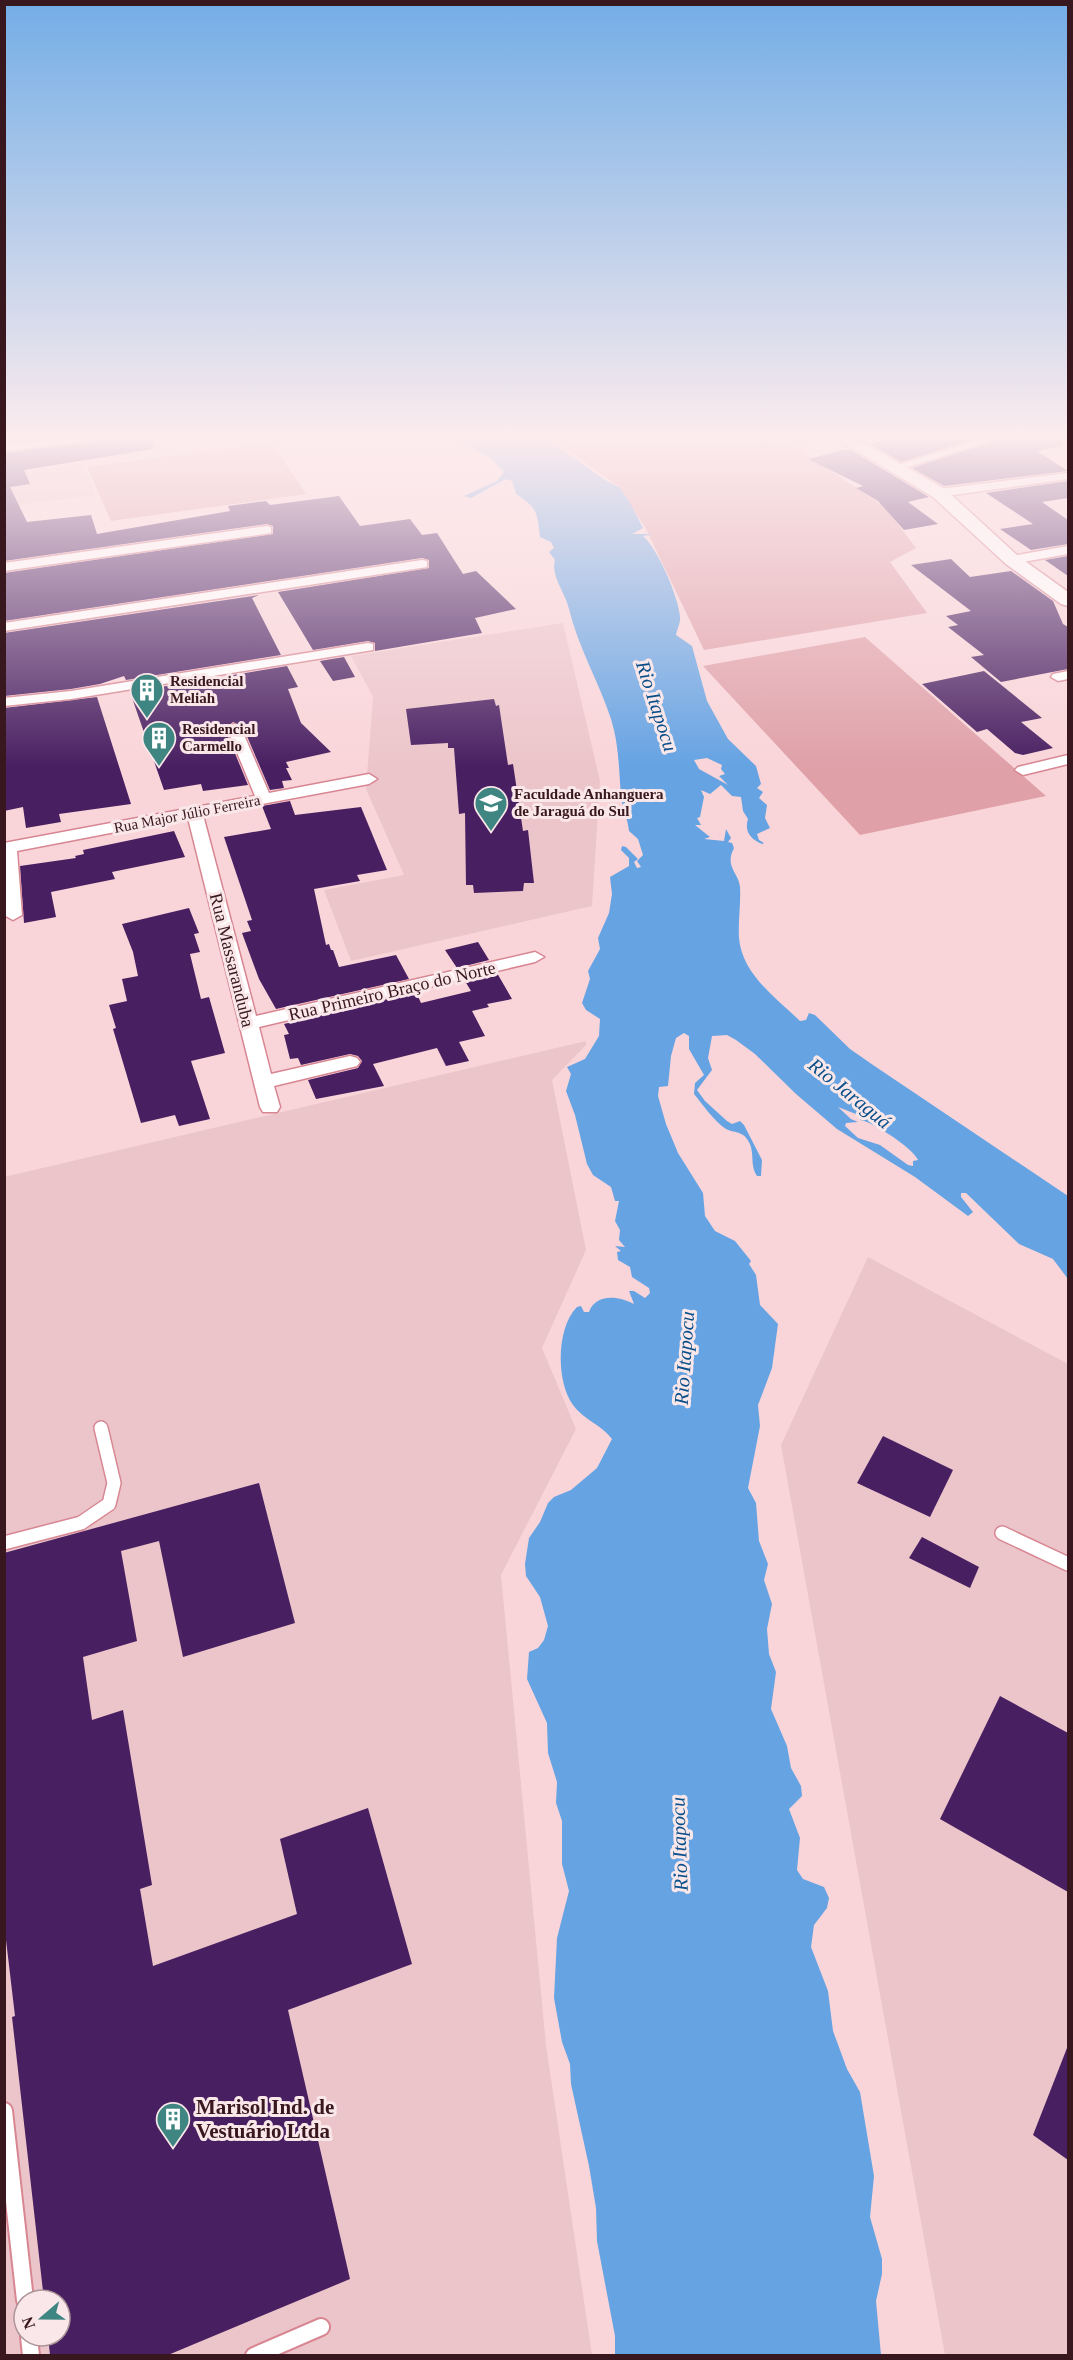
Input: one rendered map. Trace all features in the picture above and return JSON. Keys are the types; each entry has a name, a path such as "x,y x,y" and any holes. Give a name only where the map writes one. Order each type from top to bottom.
{"main road":[{"path":"998,547 1012,560 1068,600"}],"street":[{"path":"4,567 145,547"},
{"path":"1012,560 1068,550"},
{"path":"4,627 422,564"},
{"path":"4,702 71,695 368,647"},
{"path":"234,728 264,799"},
{"path":"1023,770 1068,760"},
{"name":"Rua Major Júlio Ferreira","path":"6,848 369,779"},
{"name":"Rua Massaranduba","path":"194,812 270,1107"},
{"path":"6,848 14,915"},
{"name":"Rua Primeiro Braço do Norte","path":"248,1024 535,957"},
{"path":"263,1082 350,1062"}],"lane":[{"path":"4,1543 81,1523 109,1504 114,1484 101,1428"},
{"path":"1002,1533 1068,1564"},
{"path":"4,2111 24,2288"},
{"path":"254,2355 321,2327"}],"shaded area":[{"path":"655,547 916,548 890,562 927,613 704,650"},
{"name":"Faculdade Anhanguera de Jaraguá do Sul","path":"563,623 600,781 592,906 351,961 324,890 404,875 366,789 373,697 351,656"},
{"path":"865,637 1046,796 860,835 703,666"},
{"path":"586,1041 586,1045 552,1080 586,1250 542,1348 576,1429 501,1575 546,2045 592,2355 5,2355 4,1177"},
{"path":"868,1257 1068,1364 1068,2355 945,2355 781,1445"}],"water":[{"path":"652,547 661,562 678,607 680,618 676,635 692,646 707,701 728,739 756,766 761,784 757,788 763,792 759,798 767,805 765,818 770,828 757,834 759,840 764,843 762,844 755,840 748,831 748,819 743,811 741,797 732,796 721,785 710,794 701,790 704,797 700,817 697,818 701,825 695,825 710,837 704,839 724,841 726,829 731,838 728,842 732,843 734,848 731,865 740,887 741,951 753,974 800,1021 806,1020 809,1013 815,1015 850,1049 1068,1196 1068,1279 1053,1259 1019,1244 966,1193 961,1193 961,1197 973,1212 968,1216 915,1177 837,1129 796,1094 755,1054 727,1035 712,1036 708,1058 712,1070 697,1090 705,1101 727,1121 732,1124 740,1121 744,1125 762,1160 761,1176 757,1176 753,1167 750,1144 745,1136 722,1126 694,1094 695,1083 704,1075 689,1049 689,1036 684,1033 676,1038 671,1056 668,1086 659,1087 658,1096 666,1124 678,1153 703,1193 705,1216 715,1231 735,1241 751,1261 749,1264 756,1275 760,1305 778,1324 772,1368 758,1405 760,1426 748,1488 756,1503 759,1541 768,1564 764,1580 772,1604 767,1629 769,1654 776,1672 771,1709 787,1746 791,1768 801,1786 802,1796 789,1809 800,1838 797,1870 803,1879 824,1887 829,1898 827,1908 814,1925 811,1947 828,1991 833,2031 847,2069 860,2092 874,2176 870,2217 882,2259 882,2274 876,2301 881,2355 615,2355 615,2336 597,2241 596,2208 589,2166 571,2084 570,2064 562,2042 554,1998 557,1938 569,1891 562,1864 562,1821 556,1803 557,1782 548,1753 547,1723 527,1679 529,1652 538,1648 544,1640 548,1626 540,1597 526,1576 525,1564 529,1538 540,1522 548,1503 554,1497 571,1490 597,1468 612,1439 577,1410 567,1395 561,1369 561,1355 565,1328 570,1316 577,1307 581,1306 584,1312 589,1312 592,1306 602,1299 622,1299 634,1304 629,1291 634,1291 645,1298 650,1293 649,1288 632,1277 630,1267 618,1260 617,1252 621,1251 615,1246 625,1247 619,1240 620,1230 615,1221 619,1201 615,1201 611,1187 593,1175 587,1164 575,1115 566,1091 571,1074 567,1067 585,1059 599,1036 600,1019 586,1010 582,1003 590,979 588,971 600,949 598,938 609,913 612,894 610,877 629,866 629,858 621,850 622,846 638,859 634,862 637,868 641,867 637,861 643,855 638,839 629,831 621,796 614,728 556,578 555,560 549,552 554,548","holes":["707,758 722,765 721,769 725,774 719,776 728,785 699,769 694,760","838,1107 861,1116 860,1120 874,1125 909,1149 918,1160 913,1161 913,1166 908,1165 880,1145 858,1138 845,1126 846,1123 858,1122"]}],"building":[{"path":"4,547 103,547 4,561"},
{"path":"182,547 446,547 463,574 476,571 516,609 475,618 482,633 375,651 375,643 368,641 313,650 278,592 429,568 429,560 422,558 4,621 4,573"},
{"path":"1027,547 1049,547 1031,550"},
{"path":"1068,556 1068,576 1045,560"},
{"path":"951,559 970,577 1011,571 1053,601 1063,624 1068,627 1068,669 1001,682 971,657 984,655 948,627 958,625 946,616 971,611 911,565"},
{"path":"259,595 252,598 281,655 126,680 124,676 100,684 71,689 4,696 4,633"},
{"path":"344,657 355,677 333,681 320,661"},
{"path":"287,666 298,687 288,689 301,723 331,752 286,762 289,768 286,768 292,780 282,781 284,788 270,790 243,727 233,722 225,729 248,785 203,791 201,784 164,790 130,692"},
{"path":"984,671 1042,718 1021,722 1053,748 1023,755 1015,753 987,729 977,732 922,684"},
{"path":"97,697 131,804 59,814 61,822 26,828 23,807 4,811 4,708"},
{"path":"494,699 496,706 499,705 508,765 513,764 523,831 528,830 534,883 524,883 523,891 474,893 473,885 466,885 465,813 459,814 454,748 448,748 448,743 411,745 406,709"},
{"path":"290,801 295,815 361,807 387,870 357,875 360,881 314,889 326,945 329,944 333,950 339,967 396,955 409,979 276,1009 259,979 242,933 251,931 247,921 252,920 224,837 271,829 262,806"},
{"path":"174,831 185,857 112,872 115,879 51,892 56,917 24,923 20,866 76,858 75,856 84,854 83,850"},
{"path":"189,908 199,933 194,934 200,952 190,954 201,999 209,997 225,1053 191,1061 210,1119 179,1126 175,1115 141,1123 113,1029 116,1028 109,1005 127,1001 122,979 138,976 133,952 122,924"},
{"path":"478,942 489,960 457,968 445,950"},
{"path":"497,973 512,999 487,1004 489,1007 472,1011 485,1036 459,1042 469,1061 446,1066 437,1048 373,1064 384,1086 316,1099 308,1080 358,1068 362,1061 358,1056 350,1054 301,1065 298,1058 290,1059 284,1035 289,1034 284,1024 416,992 421,1003 471,991 465,981"},
{"path":"883,1436 953,1470 930,1517 857,1483"},
{"path":"259,1483 295,1623 183,1657 159,1541 121,1551 137,1641 83,1657 92,1720 123,1710 152,1885 140,1889 153,1966 297,1914 280,1839 368,1808 412,1964 288,2010 350,2279 168,2355 50,2355 49,2348 72,2348 72,2288 43,2288 12,2017 15,2016 4,1923 4,1553"},
{"path":"922,1537 979,1567 970,1588 909,1558"},
{"path":"1000,1696 1068,1733 1068,1892 940,1819"},
{"path":"1068,2048 1068,2160 1033,2135"}],"place":[{"name":"Residencial Meliah","path":"147,719"},
{"name":"Residencial Carmello","path":"159,767"},
{"name":"Faculdade Anhanguera de Jaraguá do Sul","path":"491,832"},
{"name":"Marisol Ind. de Vestuário Ltda","path":"173,2148"}],"water label":[{"name":"Rio Itapocu","path":"657,706"},
{"name":"Rio Jaraguá","path":"850,1093"},
{"name":"Rio Itapocu","path":"684,1358"},
{"name":"Rio Itapocu","path":"679,1844"}]}
